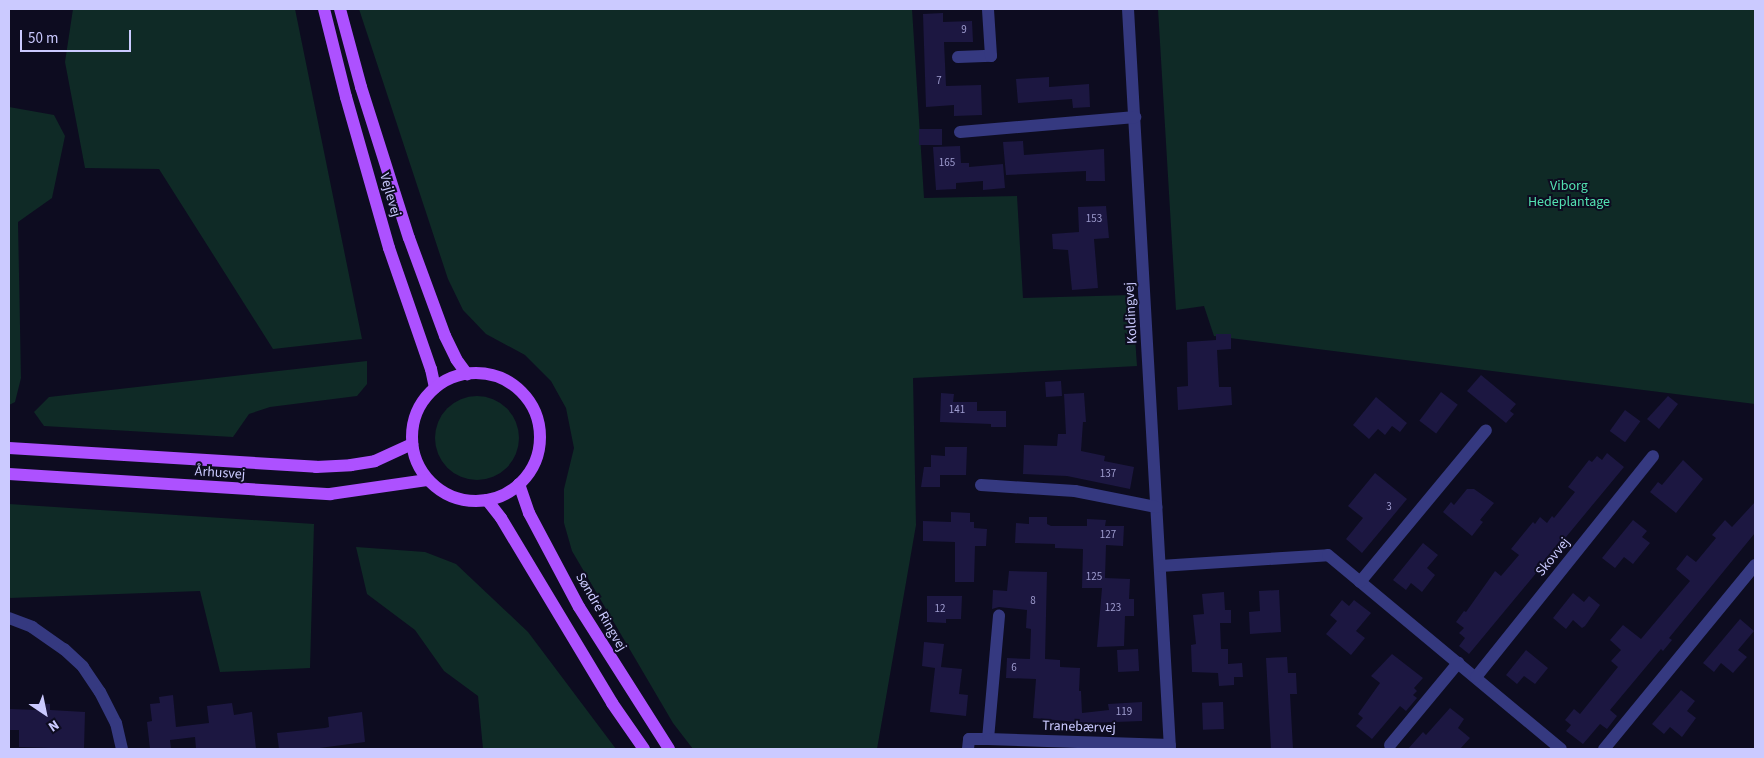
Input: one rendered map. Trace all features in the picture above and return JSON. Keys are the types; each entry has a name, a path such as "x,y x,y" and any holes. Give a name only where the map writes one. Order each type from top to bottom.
{"main road":[{"name":"Vejlevej","path":"324,9 346,97 389,248 431,369 435,388"},
{"name":"Vejlevej","path":"340,9 361,87 409,238 445,336 456,359 467,374"},
{"path":"467,374 482,374 509,383 530,403 536,416 539,446 529,473 519,484 504,494 487,500 471,501 455,498 440,490 428,480 420,469 412,444 412,428 416,413 424,399 435,388 450,379 467,374"},
{"name":"Århusvej","path":"9,448 316,467 351,465 375,461 412,444"},
{"name":"Århusvej","path":"9,474 330,494 428,480"},
{"name":"Søndre Ringvej","path":"519,484 528,513 580,607 669,749"},
{"path":"487,500 501,518 612,703 644,749"}],"street":[{"path":"958,58 991,56 988,9"},
{"name":"Koldingvej","path":"1128,9 1170,747"},
{"path":"960,132 1135,117"},
{"path":"1360,582 1486,430"},
{"name":"Skovvej","path":"1476,677 1653,456"},
{"path":"981,485 1074,491 1156,507"},
{"path":"1160,566 1328,555 1562,749"},
{"path":"1604,749 1755,565"},
{"path":"988,738 999,615"},
{"path":"9,618 32,627 64,649 83,668 116,723 122,749"},
{"path":"1390,745 1458,663"},
{"name":"Tranebærvej","path":"968,749 969,739 988,738 1170,747"}],"green space":[{"path":"73,9 295,9 362,339 273,349 159,169 85,168 65,62"},
{"path":"359,9 912,9 924,198 1017,196 1023,298 1132,295 1137,366 913,378 916,525 877,749 693,749 673,723 572,551 564,523 564,489 574,448 566,408 551,381 525,355 486,334 463,310 448,279"},
{"name":"Viborg Hedeplantage","path":"1158,9 1755,9 1755,404 1214,336 1204,306 1176,310"},
{"path":"9,107 54,115 65,136 52,198 18,222 21,378 15,402 9,405"},
{"path":"367,361 367,384 357,396 270,407 249,414 233,437 44,426 34,412 49,397"},
{"path":"477,396 493,399 507,408 516,422 519,438 516,454 507,468 493,477 477,480 461,477 447,468 438,454 435,438 438,422 447,408 461,399"},
{"path":"9,504 314,524 310,668 220,672 200,591 9,598"},
{"path":"356,547 425,552 456,564 528,632 616,749 483,749 478,696 444,671 415,630 367,594"}],"building":[{"path":"943,13 943,22 972,21 973,42 944,42 946,86 981,85 982,115 954,116 954,105 926,107 923,14"},
{"path":"1049,77 1049,87 1089,84 1090,107 1073,108 1072,99 1018,103 1016,79"},
{"path":"919,129 942,129 942,145 919,145"},
{"path":"1023,141 1024,155 1104,149 1105,181 1086,181 1086,171 1006,175 1003,142"},
{"path":"960,146 961,163 969,163 969,167 1003,164 1005,188 983,190 983,181 956,183 956,189 936,190 933,147"},
{"path":"1106,206 1109,238 1094,239 1098,288 1072,290 1068,250 1053,249 1052,234 1079,232 1078,207"},
{"path":"1216,334 1231,334 1231,349 1217,350 1219,387 1231,387 1232,405 1178,410 1177,387 1188,386 1187,342 1216,340"},
{"path":"1481,375 1516,404 1510,411 1514,414 1506,423 1467,391"},
{"path":"1061,381 1062,396 1046,397 1045,382"},
{"path":"1441,392 1458,405 1436,433 1419,421"},
{"path":"941,393 954,394 953,402 977,402 977,411 1006,411 1006,427 991,427 991,424 940,422"},
{"path":"1084,393 1086,422 1083,422 1081,451 1105,456 1104,461 1134,467 1130,489 1067,476 1023,474 1024,445 1057,446 1058,434 1066,434 1064,394"},
{"path":"1668,396 1678,404 1659,429 1647,419"},
{"path":"1376,397 1407,423 1400,432 1392,426 1385,435 1378,429 1369,439 1353,425"},
{"path":"1625,410 1640,421 1625,442 1610,431"},
{"path":"945,447 967,447 966,475 940,475 940,487 921,487 924,467 931,467 931,455 945,456"},
{"path":"1607,453 1624,467 1469,654 1459,646 1465,638 1459,633 1464,628 1456,622 1464,611 1466,612 1495,571 1501,576 1519,555 1511,549 1533,522 1535,524 1540,517 1547,523 1552,516 1554,518 1575,492 1568,487 1589,460 1592,462 1597,456 1602,460"},
{"path":"1683,460 1703,479 1676,513 1650,492 1658,482 1662,485"},
{"path":"1375,473 1407,499 1362,553 1346,539 1363,518 1348,506"},
{"path":"1467,489 1474,489 1494,503 1480,520 1483,522 1472,536 1443,512 1451,502 1454,505"},
{"path":"1755,502 1755,533 1669,638 1672,640 1663,651 1661,649 1610,710 1617,716 1607,729 1600,724 1583,744 1566,731 1571,725 1565,720 1574,709 1580,714 1618,667 1611,661 1621,650 1610,640 1623,625 1641,639 1690,581 1676,569 1687,555 1696,562 1716,538 1712,535 1725,520 1732,527"},
{"path":"951,512 970,513 970,522 974,522 974,528 987,529 986,546 975,546 974,582 955,582 955,542 923,541 923,521 951,522"},
{"path":"1029,517 1047,517 1047,524 1051,526 1087,526 1087,519 1106,520 1105,526 1124,526 1123,546 1106,545 1105,578 1130,579 1129,599 1134,599 1134,616 1125,616 1124,646 1097,647 1102,588 1082,588 1083,549 1055,548 1055,544 1015,543 1016,523 1029,524"},
{"path":"1633,520 1647,531 1642,537 1650,543 1633,564 1624,557 1615,568 1602,558"},
{"path":"1423,543 1438,555 1427,568 1435,575 1422,592 1411,583 1406,590 1393,580"},
{"path":"1009,571 1047,572 1045,659 1060,660 1060,667 1080,668 1079,691 1081,691 1082,713 1109,710 1108,704 1142,702 1142,721 1088,723 1033,718 1036,679 1006,678 1007,658 1030,659 1031,629 1026,628 1027,610 999,607 992,609 993,590 1007,591"},
{"path":"1279,590 1281,632 1250,634 1249,612 1260,611 1259,591"},
{"path":"1224,592 1225,610 1231,610 1231,623 1220,623 1221,649 1228,649 1228,664 1242,663 1243,677 1234,677 1234,685 1219,686 1218,673 1192,672 1191,645 1196,644 1193,615 1204,614 1202,594"},
{"path":"1573,593 1584,602 1589,596 1600,605 1585,626 1582,628 1573,620 1566,629 1553,618"},
{"path":"927,596 962,596 961,619 946,619 946,623 927,622"},
{"path":"1342,600 1349,606 1354,600 1371,613 1356,631 1365,638 1351,655 1326,634 1337,621 1330,615"},
{"path":"1740,619 1754,631 1738,650 1747,657 1733,673 1721,663 1714,672 1703,663"},
{"path":"924,642 944,644 941,667 962,669 959,694 968,695 966,716 930,712 935,668 922,666"},
{"path":"1138,649 1139,671 1118,672 1117,650"},
{"path":"1526,650 1548,668 1535,684 1524,676 1517,684 1506,675"},
{"path":"1392,654 1423,678 1414,688 1417,691 1413,695 1417,698 1406,711 1400,706 1372,739 1356,726 1363,718 1358,714 1380,683 1371,676"},
{"path":"1287,657 1288,673 1296,673 1297,694 1290,694 1293,749 1271,749 1266,658"},
{"path":"1681,690 1695,701 1687,711 1696,718 1682,737 1670,727 1664,734 1652,724"},
{"path":"173,695 176,727 209,723 207,706 232,703 234,715 252,712 256,749 196,749 195,737 170,740 171,749 150,749 147,722 152,721 150,704 160,703 159,697"},
{"path":"1223,702 1224,729 1203,730 1202,703"},
{"path":"38,703 50,704 50,710 85,712 84,749 19,747 19,730 9,730 9,709 37,710"},
{"path":"1450,708 1464,719 1458,728 1470,738 1460,749 1408,749 1423,732 1426,735"},
{"path":"362,712 365,742 312,749 279,749 277,733 325,728 329,727 328,717"}]}
